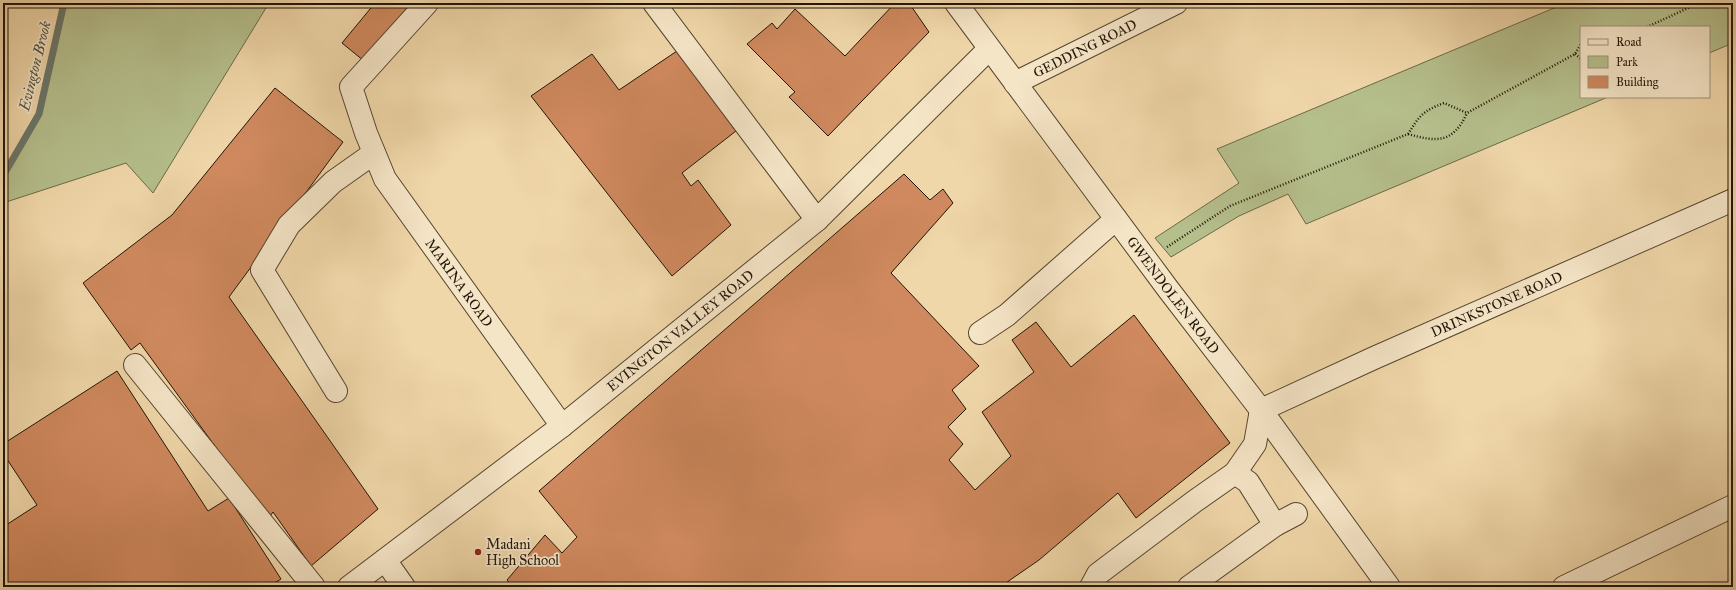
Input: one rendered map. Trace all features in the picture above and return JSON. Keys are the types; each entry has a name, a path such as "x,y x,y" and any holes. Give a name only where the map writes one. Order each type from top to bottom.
{"street":[{"name":"MARINA ROAD","path":"427,3 351,87 366,134 385,178 562,426"},
{"path":"654,3 817,220"},
{"name":"GWENDOLEN ROAD","path":"956,3 1116,219 1261,410 1389,587"},
{"name":"GEDDING ROAD","path":"1015,83 1176,3"},
{"name":"EVINGTON VALLEY ROAD","path":"349,587 562,426 817,220 989,49"},
{"path":"336,391 262,270 289,225 333,182 374,153"},
{"name":"DRINKSTONE ROAD","path":"1261,410 1374,358 1733,200"},
{"path":"980,333 1007,315 1116,219"},
{"path":"135,365 314,587"},
{"path":"1090,587 1098,574 1235,473 1255,444 1261,410"},
{"path":"1235,473 1248,482 1275,525"},
{"path":"1564,587 1733,506"},
{"path":"1189,587 1275,525 1296,514"},
{"path":"385,560 404,587"}],"path":[{"path":"1649,26 1699,3"},
{"path":"1408,134 1427,140 1439,140 1451,134 1462,125 1467,113 1575,54 1580,46"},
{"path":"1575,54 1580,58"},
{"path":"1147,260 1230,206 1408,134 1415,122 1426,110 1444,103 1467,113"}],"green space":[{"path":"64,3 269,3 153,193 126,163 3,203 3,176 39,114"},
{"path":"1566,3 1733,3 1733,43 1710,53 1710,26 1580,26 1580,98 1606,98 1306,224 1288,194 1239,216 1171,257 1155,238 1239,183 1217,149"}],"building":[{"path":"375,3 411,3 364,61 342,43"},
{"path":"895,3 909,3 929,32 828,136 789,97 795,92 747,44 772,23 777,29 795,9 845,56"},
{"path":"677,51 736,131 682,173 691,186 698,180 731,225 672,276 531,96 592,54 619,90"},
{"path":"275,88 343,142 229,297 378,509 311,566 273,512 268,519 140,343 131,350 83,283 172,215"},
{"path":"904,174 930,200 943,189 953,203 891,273 979,366 952,390 966,409 948,427 963,444 949,460 975,490 1011,456 982,412 1034,372 1012,340 1036,322 1071,367 1134,315 1230,443 1136,518 1118,493 1039,560 1000,587 513,587 507,580 545,535 562,553 577,537 539,491"},
{"path":"117,371 208,511 229,498 281,579 268,587 3,587 3,527 37,505 3,453 3,444"}],"waterway":[{"name":"Evington Brook","path":"3,176 39,114 64,3"}],"place":[{"name":"Madani High School","path":"478,552"}]}
